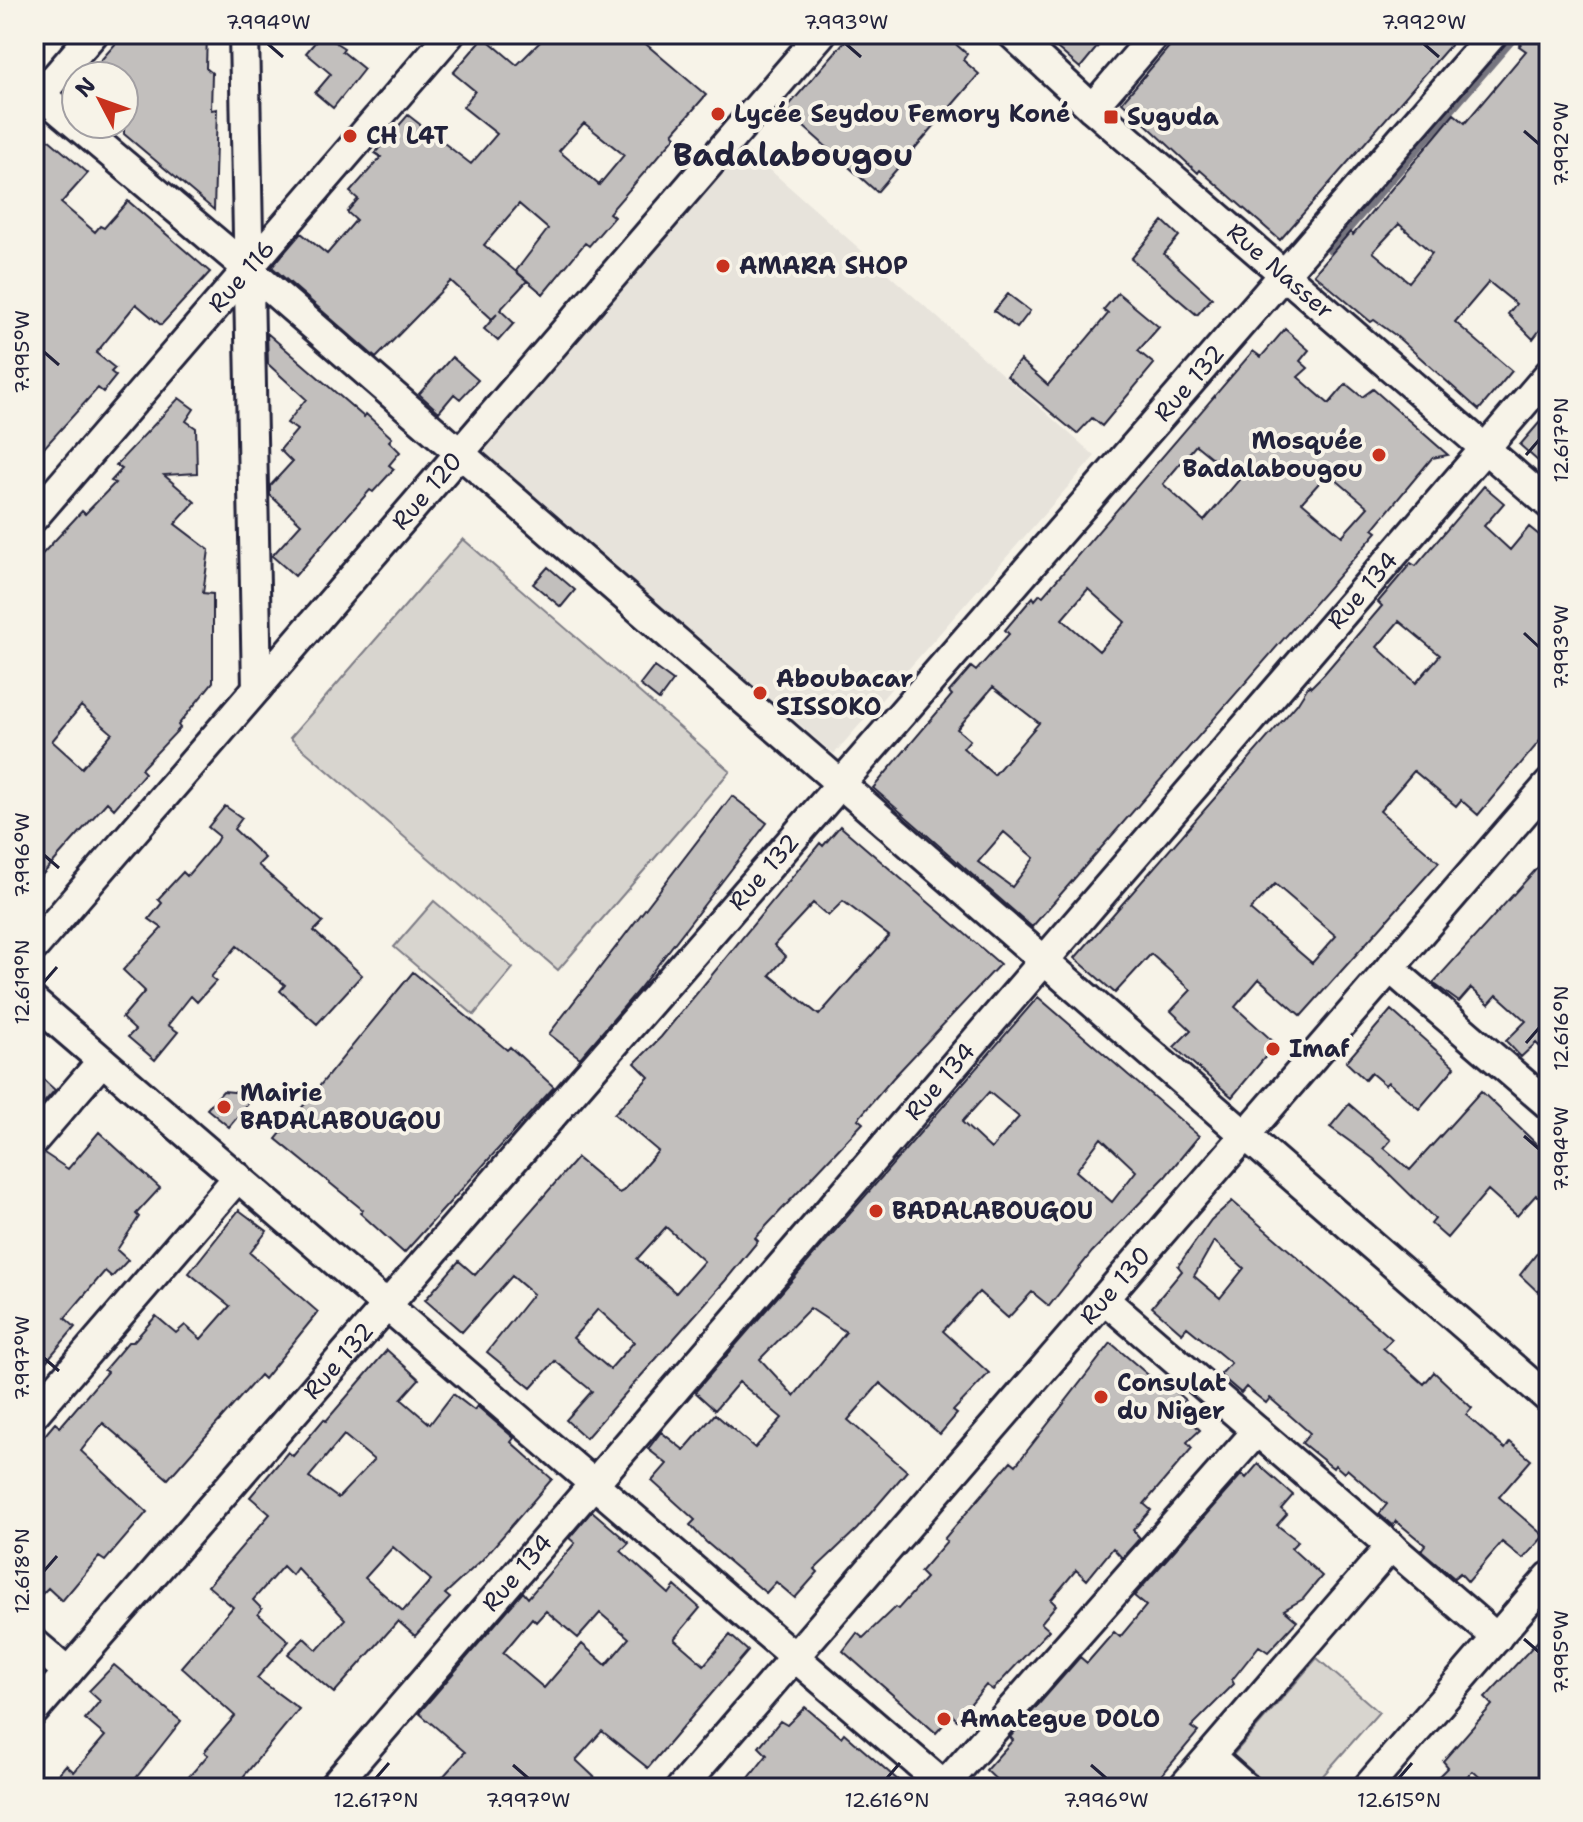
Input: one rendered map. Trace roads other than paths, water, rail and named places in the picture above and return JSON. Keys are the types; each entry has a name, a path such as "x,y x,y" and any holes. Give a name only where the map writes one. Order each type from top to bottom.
{"street":[{"path":"93,34 36,95 249,270 457,455 1549,1399"},
{"path":"244,34 257,688"},
{"name":"Rue 116","path":"34,517 450,34"},
{"name":"Rue 120","path":"34,947 821,34"},
{"name":"Rue Nasser","path":"1012,34 1092,108 1549,504"},
{"path":"1092,108 1156,34"},
{"name":"Rue 132","path":"34,1711 1493,34"},
{"name":"Rue 134","path":"332,1788 1549,374"},
{"name":"Rue 130","path":"681,1788 1549,784"},
{"path":"1390,968 1547,1099"},
{"path":"34,1002 945,1787 1257,1431"},
{"path":"34,1140 102,1061"},
{"path":"34,1414 238,1177"},
{"path":"1104,1299 1497,1638"},
{"path":"1182,1788 1391,1546"},
{"path":"1367,1788 1549,1577"},
{"path":"34,1643 68,1672"},
{"path":"1210,1756 1246,1788"}],"waterway":[{"path":"1330,251 1518,34"}],"place":[{"name":"Lycée Seydou Femory Koné","path":"718,114"},
{"name":"Suguda","path":"1111,117"},
{"name":"CH L4T","path":"350,136"},
{"name":"AMARA SHOP","path":"723,266"},
{"name":"Mosquée Badalabougou","path":"1379,455"},
{"name":"Aboubacar SISSOKO","path":"760,693"},
{"name":"Imaf","path":"1273,1049"},
{"name":"Mairie BADALABOUGOU","path":"224,1107"},
{"name":"BADALABOUGOU","path":"876,1211"},
{"name":"Consulat du Niger","path":"1101,1397"},
{"name":"Amategue DOLO","path":"944,1719"}],"district":[{"name":"Badalabougou","path":"793,154"}]}
